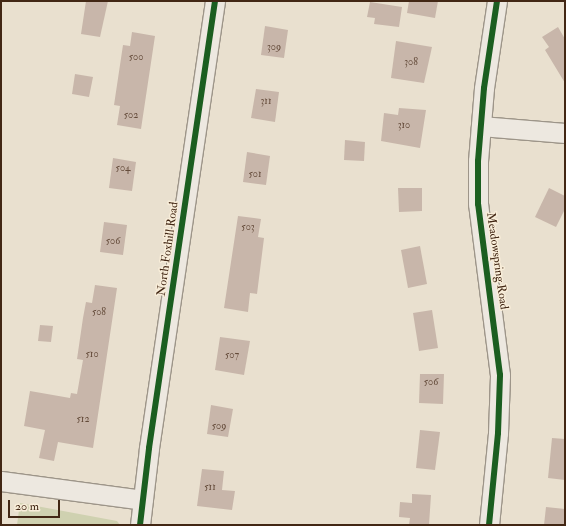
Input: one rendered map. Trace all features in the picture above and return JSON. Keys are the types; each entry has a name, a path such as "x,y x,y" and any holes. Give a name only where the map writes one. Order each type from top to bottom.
{"street":[{"name":"North Foxhill Road","path":"140,525 215,1"},
{"name":"Meadowspring Road","path":"489,525 498,433 500,376 478,204 478,161 497,1"},
{"path":"481,126 565,133"},
{"path":"1,481 143,500"}],"green space":[{"path":"20,503 117,521 120,525 17,525"}],"building":[{"path":"86,1 108,1 100,37 81,34"},
{"path":"409,1 438,1 435,18 407,13"},
{"path":"370,2 402,7 399,27 374,24 375,18 367,17"},
{"path":"265,26 288,30 284,58 261,55"},
{"path":"558,27 565,39 565,83 545,50 549,47 542,37"},
{"path":"132,32 155,36 141,129 117,125 120,106 114,105 123,45 130,46"},
{"path":"396,41 432,47 424,83 391,78"},
{"path":"75,74 93,77 89,97 72,94"},
{"path":"256,89 279,92 275,122 251,118"},
{"path":"399,108 426,110 420,148 381,141 384,113 398,115"},
{"path":"345,140 365,142 364,161 344,160"},
{"path":"247,152 270,156 266,185 243,182"},
{"path":"113,158 136,162 132,191 109,188"},
{"path":"398,188 422,188 422,211 399,212"},
{"path":"549,188 565,196 565,209 556,227 535,217"},
{"path":"238,216 261,219 258,237 264,238 257,294 250,293 248,312 224,308"},
{"path":"104,222 127,225 123,255 100,252"},
{"path":"420,246 427,284 408,288 401,250"},
{"path":"95,285 117,288 93,448 58,442 54,461 39,458 45,430 24,426 30,391 70,398 71,393 77,394 83,360 77,359 83,318 86,302 92,303"},
{"path":"432,310 438,348 419,351 413,313"},
{"path":"40,325 53,326 51,342 38,341"},
{"path":"220,337 250,341 244,375 215,370"},
{"path":"420,374 444,374 443,404 419,403"},
{"path":"211,405 233,409 228,437 207,434"},
{"path":"420,430 440,432 435,470 416,468"},
{"path":"552,438 565,439 565,480 548,478"},
{"path":"202,469 224,471 222,490 235,491 232,510 197,506"},
{"path":"412,494 431,495 429,525 409,525 410,518 399,517 400,502 412,503"},
{"path":"546,507 565,509 565,525 544,525"}],"cycle path":[{"path":"140,525 149,448 215,1"},
{"path":"489,525 498,433 500,375 478,204 478,161 484,88 497,1"}]}
